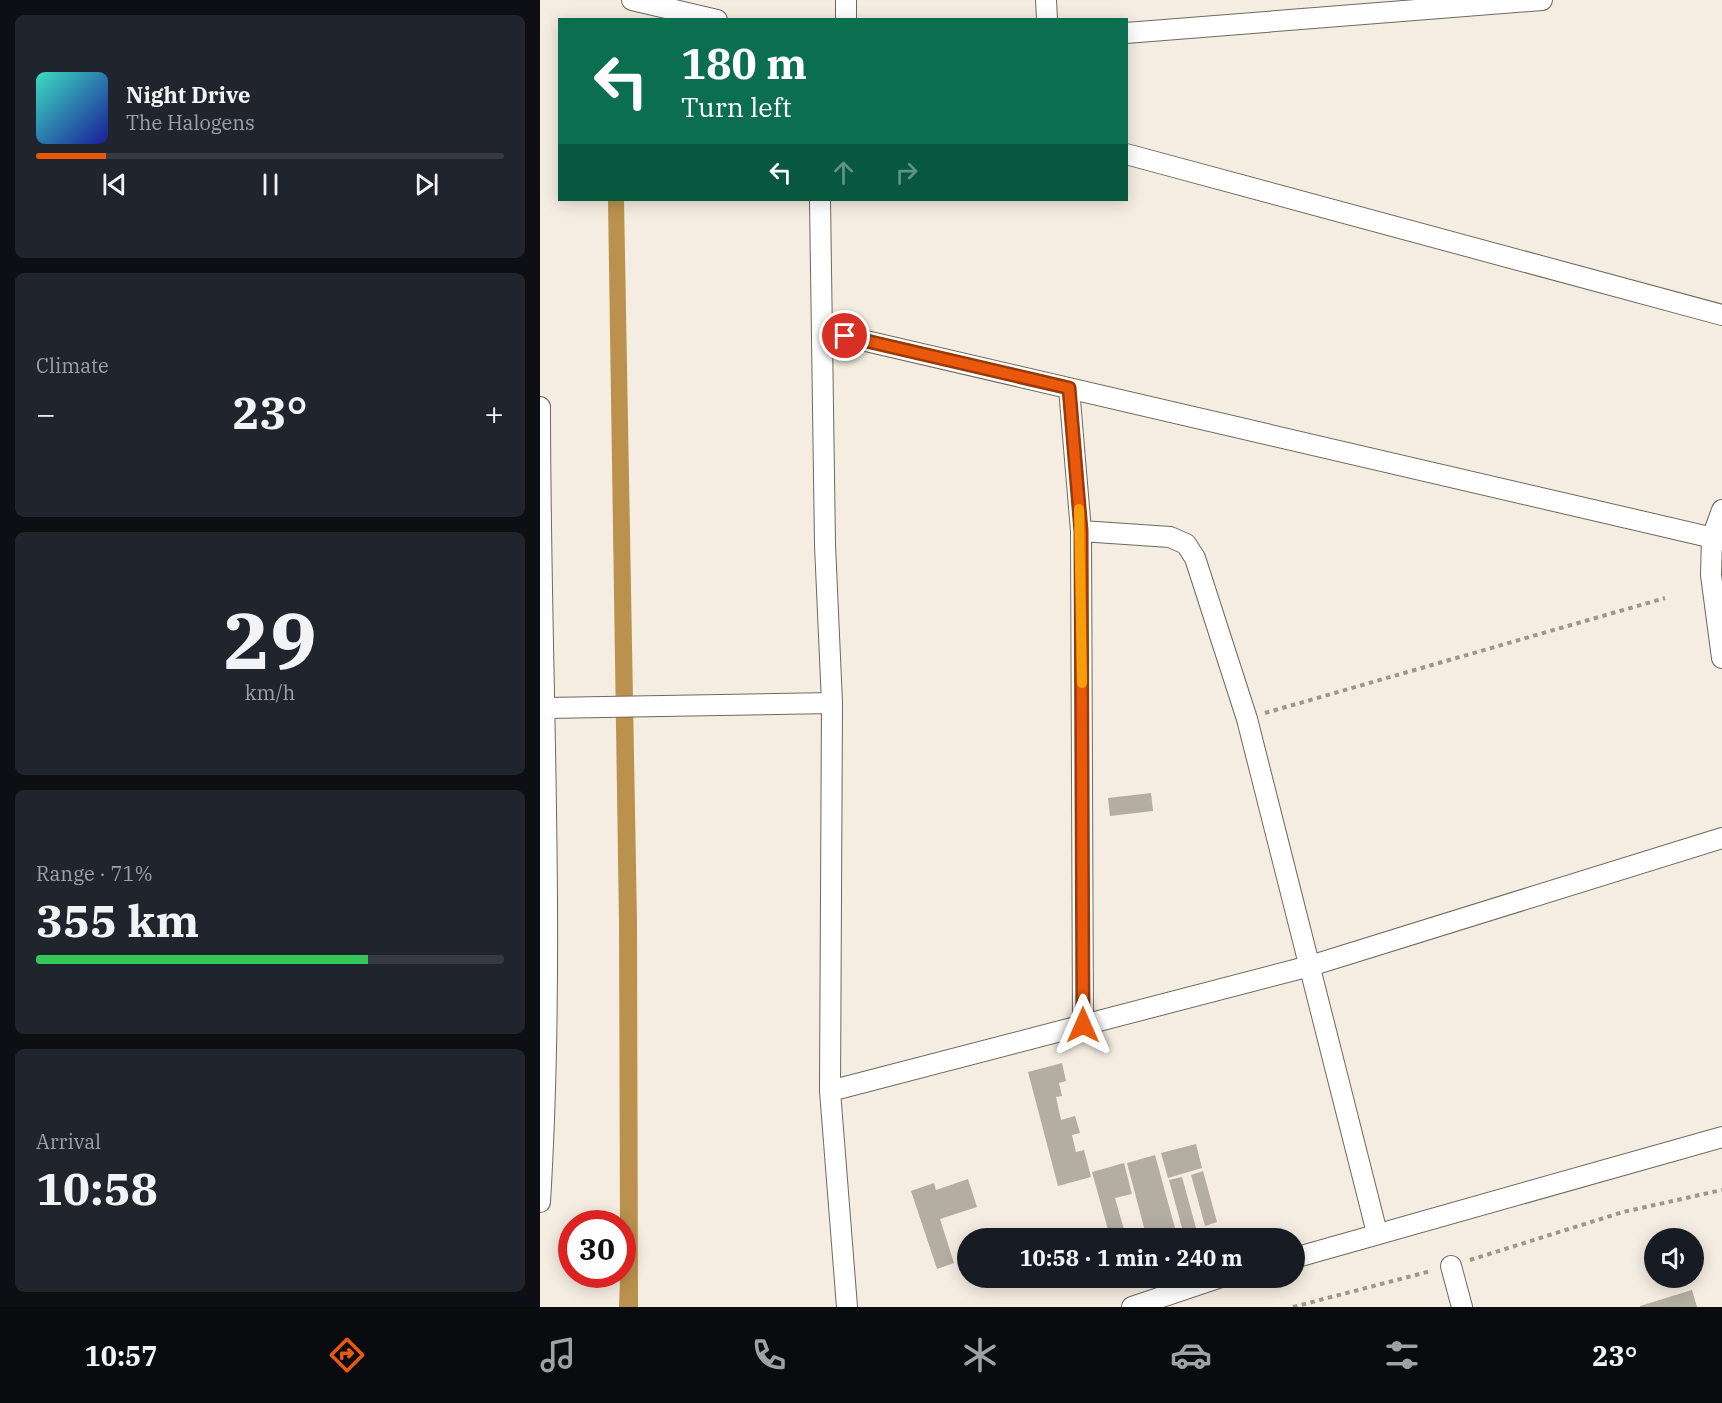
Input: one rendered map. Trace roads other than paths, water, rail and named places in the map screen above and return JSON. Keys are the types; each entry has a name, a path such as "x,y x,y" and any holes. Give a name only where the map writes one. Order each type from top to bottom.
{"street":[{"path":"632,0 708,18"},
{"path":"846,0 846,18"},
{"path":"1046,0 1047,18"},
{"path":"1128,33 1323,9 1542,0"},
{"path":"1128,155 1722,315"},
{"path":"820,201 825,545 832,702 830,1091 847,1307"},
{"path":"823,331 1717,539"},
{"path":"1069,388 1081,531 1083,1025"},
{"path":"540,407 546,708 545,1094 540,1202"},
{"path":"1722,510 1712,598 1722,658"},
{"path":"1081,531 1170,537 1186,544 1195,558 1247,718 1377,1233"},
{"path":"546,708 832,702"},
{"path":"830,1091 1310,966 1722,838"},
{"path":"1305,1255 1722,1137"},
{"path":"1451,1266 1462,1307"},
{"path":"1132,1307 1188,1288"}]}
